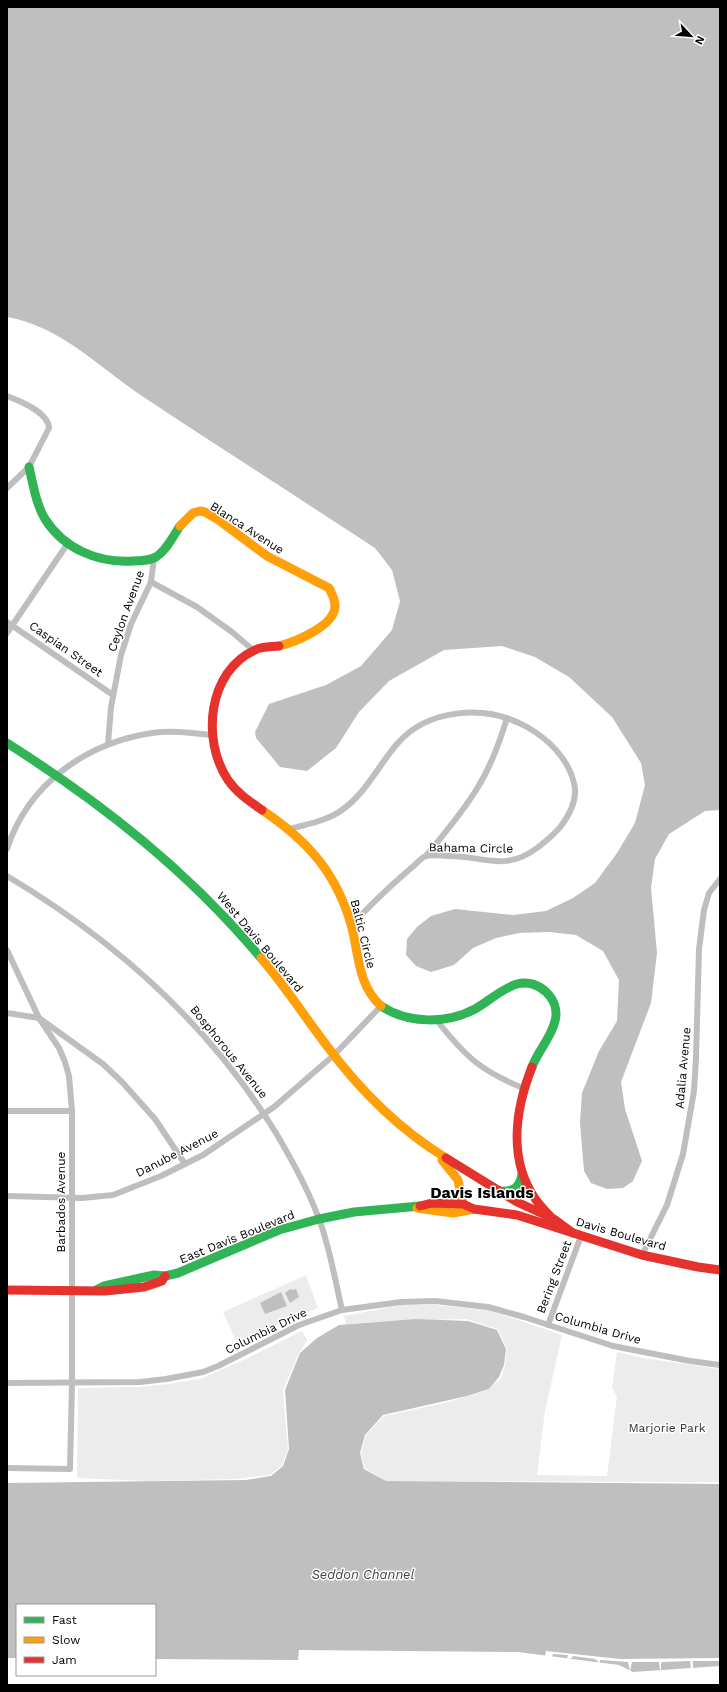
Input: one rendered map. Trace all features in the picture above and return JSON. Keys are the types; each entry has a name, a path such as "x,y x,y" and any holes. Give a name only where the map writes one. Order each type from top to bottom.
{"street":[{"path":"7,396 42,415 48,421 49,428 29,467 7,488"},
{"path":"29,467 37,500 43,516 51,527 68,543 87,554 105,561 125,562 154,558"},
{"name":"Blanca Avenue","path":"154,558 185,520 194,513 202,511 275,562 329,588 334,595 336,605 333,615 327,624 285,645 264,647 254,650"},
{"path":"7,633 10,623 68,543"},
{"name":"Ceylon Avenue","path":"108,744 113,695 121,655 142,598 151,582 154,558"},
{"path":"151,582 197,607 254,650"},
{"name":"Caspian Street","path":"10,623 113,695"},
{"name":"Baltic Circle","path":"254,650 236,662 223,676 216,693 213,735 217,752 227,778 245,798 290,829 312,852 330,876 340,893 351,926 360,972 366,986 381,1006"},
{"name":"Bahama Circle","path":"290,829 324,820 342,810 366,786 397,744 411,731 430,720 446,714 477,712 507,718 523,725 544,738 562,757 570,770 575,786 575,797 566,820 549,839 530,853 515,861 485,860 453,856 426,856 387,889 351,926"},
{"path":"426,856 451,825 479,786 496,749 507,718"},
{"path":"7,849 30,802 43,786 56,774 82,756 108,744 152,733 190,732 213,735"},
{"name":"West Davis Boulevard","path":"7,743 56,774 140,836 209,899 278,978 334,1055 376,1102 406,1130 434,1152 520,1203 564,1224 577,1235"},
{"name":"Bosphorous Avenue","path":"7,876 49,901 120,954 160,990 207,1040 228,1065 264,1115 292,1161 319,1219 334,1271 342,1310"},
{"name":"Adalia Avenue","path":"642,1255 667,1205 683,1154 694,1091 699,949 704,910 709,893 720,879"},
{"name":"Barbados Avenue","path":"7,950 39,1018 59,1048 66,1062 69,1076 72,1111 72,1383 70,1469 7,1468"},
{"path":"381,1006 404,1015 438,1022 477,1009 512,984 525,983 539,987 545,991 554,1002 556,1008 556,1022 552,1032 534,1061 524,1088 517,1132 522,1181 516,1189 509,1192 499,1191"},
{"name":"Danube Avenue","path":"7,1196 105,1196 121,1193 185,1164 220,1145 264,1115 334,1055 381,1006"},
{"path":"7,1013 39,1018 82,1048 122,1082 155,1119 185,1164"},
{"path":"438,1022 457,1045 476,1064 496,1077 524,1088"},
{"path":"7,1111 72,1111"},
{"name":"West Davis Boulevard","path":"434,1152 458,1180 463,1204"},
{"path":"522,1174 534,1198 550,1216"},
{"name":"East Davis Boulevard","path":"7,1290 96,1290 104,1286 154,1275 165,1276 203,1263 279,1230 319,1219 354,1212 414,1207 432,1203 463,1204 474,1209 517,1215"},
{"name":"East Davis Boulevard","path":"414,1207 431,1211 464,1213 474,1209"},
{"name":"Davis Boulevard","path":"517,1215 642,1255 698,1267 720,1270"},
{"name":"Bering Street","path":"548,1325 577,1235"},
{"name":"Columbia Drive","path":"7,1383 140,1382 203,1372 225,1363 299,1325 342,1310 401,1302 435,1301 488,1307 613,1346 690,1361 720,1365"}],"green space":[{"path":"306,1275 318,1308 285,1321 238,1346 223,1312"},
{"name":"Marjorie Park","path":"401,1305 434,1305 488,1310 562,1335 545,1411 537,1475 607,1476 617,1396 612,1388 617,1352 643,1358 720,1369 720,1482 386,1481 365,1468 361,1454 366,1435 384,1416 448,1402 488,1390 501,1378 505,1365 507,1349 498,1329 466,1319 387,1321 346,1324 344,1316"},
{"path":"302,1331 307,1340 299,1353 283,1390 288,1450 282,1465 270,1475 235,1479 150,1481 77,1478 78,1388 137,1387 200,1379 248,1358"}],"water":[{"path":"7,7 720,7 720,810 705,811 669,834 655,859 651,888 657,953 651,1003 621,1082 625,1109 642,1161 633,1181 623,1188 607,1189 591,1183 584,1171 580,1123 582,1093 599,1051 617,1021 619,980 603,951 576,935 549,932 519,933 496,938 473,948 454,965 431,972 416,966 406,955 407,939 417,927 431,916 455,909 513,915 546,911 573,898 595,883 617,853 635,823 645,785 641,763 612,717 569,677 535,657 502,646 444,650 389,681 359,712 336,748 307,771 280,767 256,738 255,732 269,704 326,685 361,666 392,630 400,601 392,570 375,548 142,396 62,338 26,322 7,317"},
{"path":"290,1289 296,1289 299,1297 290,1303 285,1293"},
{"path":"281,1292 287,1306 265,1314 260,1303"},
{"name":"Seddon Channel","path":"416,1319 468,1321 497,1330 506,1349 504,1365 499,1377 489,1389 467,1396 383,1415 365,1435 360,1453 364,1469 386,1481 720,1484 720,1666 633,1672 619,1665 518,1652 299,1650 298,1660 156,1659 156,1604 16,1604 16,1658 7,1658 7,1483 246,1480 271,1476 283,1466 289,1449 285,1390 300,1353 317,1338 339,1325"}],"pier":[{"path":"546,1651 620,1659 720,1658 720,1661 693,1661 693,1668 691,1668 690,1661 663,1662 661,1663 661,1670 659,1662 632,1662 630,1671 628,1662 600,1660 600,1663 595,1659 573,1656 572,1658 567,1659 568,1655 553,1654 552,1657 545,1656"}],"traffic: fast":[{"path":"29,467 33,487 45,519 53,530 62,538 83,552 107,560 141,561 150,559 156,557 163,551 170,543 180,526"},
{"path":"7,743 77,790 143,841 204,896 261,958"},
{"path":"381,1006 392,1012 415,1019 440,1019 464,1014 475,1009 511,986 525,983 533,984 540,987 551,998 555,1005 556,1013 551,1033 532,1067"},
{"path":"499,1191 512,1190 518,1186 522,1174"},
{"path":"96,1290 104,1286 154,1275 165,1276 178,1273 279,1230 319,1219 354,1212 420,1206"}],"traffic: slow":[{"path":"180,526 193,513 200,511 205,512 217,519 267,556 329,588 334,599 335,606 333,613 328,620 322,626 304,637 279,646"},
{"path":"262,810 307,846 329,875 346,908 352,928 360,970 373,998 381,1006"},
{"path":"261,958 339,1062 353,1078 381,1108 412,1135 446,1158"},
{"path":"442,1160 458,1180 463,1204"},
{"path":"417,1208 453,1213 474,1209"}],"traffic: jam":[{"path":"262,810 239,793 228,780 219,764 214,746 212,727 214,708 219,690 227,674 239,660 255,650 264,647 279,646"},
{"path":"532,1067 526,1083 518,1117 518,1152 521,1168 527,1185 536,1200 550,1216"},
{"path":"446,1158 517,1202 554,1219 573,1233"},
{"path":"420,1206 432,1203 463,1204 474,1209 517,1215 642,1255 698,1267 720,1270"},
{"path":"7,1290 105,1291 144,1287 162,1281 165,1276"}],"district":[{"name":"Davis Islands","path":"482,1192"}]}
